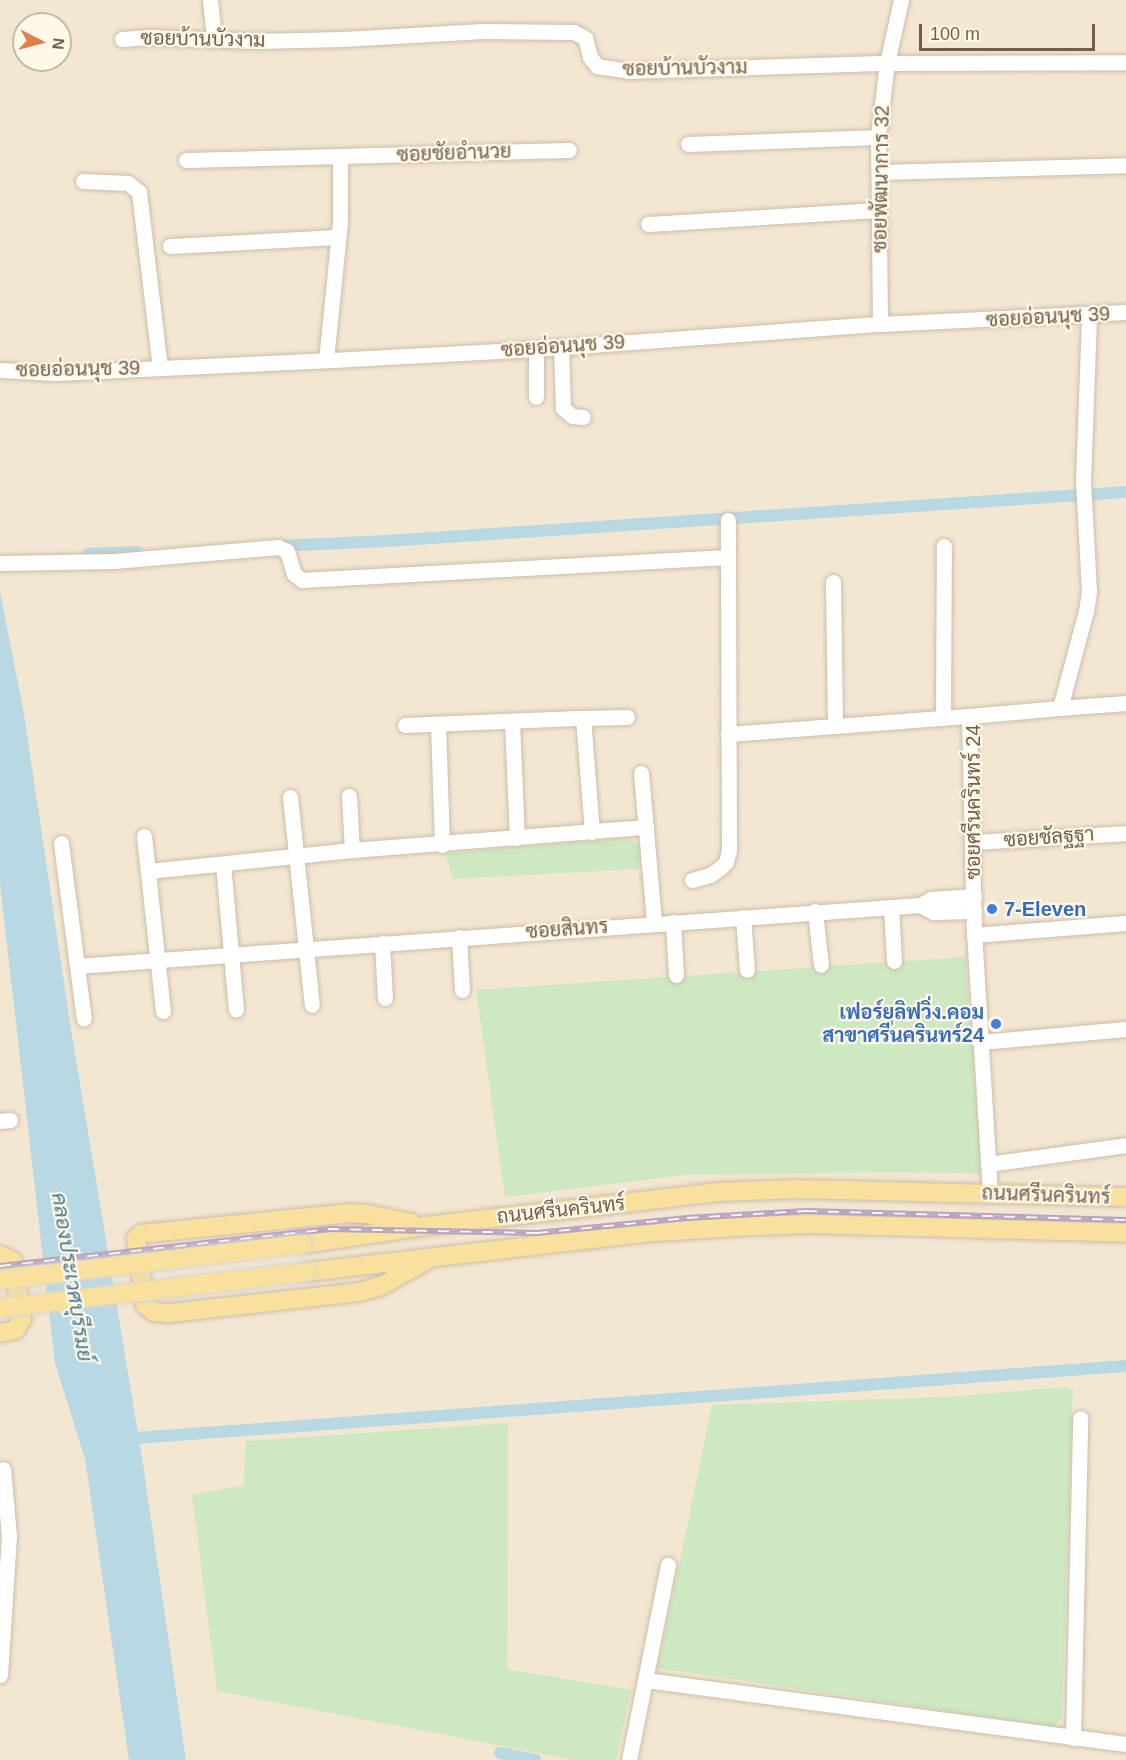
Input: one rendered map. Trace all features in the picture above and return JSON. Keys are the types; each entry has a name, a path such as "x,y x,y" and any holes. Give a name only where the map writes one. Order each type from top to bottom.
{"main road":[{"name":"ถนนศรีนครินทร์","path":"0,1280 303,1244 425,1226 721,1192 797,1189 1126,1197"},
{"path":"425,1226 367,1214 350,1214 141,1234 136,1239 145,1305 154,1312 170,1313 358,1292 399,1278 431,1258"},
{"name":"ถนนศรีนครินทร์","path":"0,1308 655,1232 777,1225 1126,1233"},
{"path":"0,1255 13,1261 22,1319 15,1330 0,1333"}],"street":[{"path":"210,0 214,38"},
{"name":"ซอยพัฒนาการ 32","path":"880,324 878,137 887,63 901,0"},
{"name":"ซอยบ้านบัวงาม","path":"122,39 214,38 257,41 343,39 483,31 558,31 581,34 593,62 606,69 628,71 887,63 1126,62"},
{"path":"688,144 878,137"},
{"name":"ซอยชัยอำนวย","path":"186,160 569,150"},
{"path":"326,360 338,237 340,156"},
{"path":"879,172 1126,165"},
{"path":"83,181 128,183 139,192 160,368"},
{"path":"648,224 878,210"},
{"path":"170,246 338,237"},
{"name":"ซอยอ่อนนุช 39","path":"0,370 56,373 326,360 536,349 880,324 1126,312"},
{"path":"1060,708 1086,611 1089,591 1083,481 1089,315"},
{"path":"561,346 563,408 572,416 583,417"},
{"path":"536,349 536,397"},
{"path":"692,880 710,875 726,862 729,850 728,520"},
{"path":"943,718 944,546"},
{"path":"0,563 114,561 278,547 287,551 294,574 302,580 728,557"},
{"path":"833,582 835,726"},
{"name":"ซอยศรีนครินทร์ 24","path":"990,1193 974,934 969,716 1126,703"},
{"path":"728,734 969,716"},
{"path":"405,725 627,717"},
{"path":"582,718 592,832"},
{"path":"512,721 518,838"},
{"path":"438,724 442,845"},
{"path":"641,773 654,923"},
{"path":"348,796 352,850"},
{"path":"290,797 312,1005"},
{"path":"149,871 295,858 352,850 442,845 646,827"},
{"name":"ซอยชัลฐฐา","path":"972,842 1126,833"},
{"path":"144,836 163,1011"},
{"path":"61,843 84,1019"},
{"path":"224,864 236,1009"},
{"name":"ซอยสินทร","path":"77,966 815,911 920,905 933,912 974,903"},
{"path":"891,907 894,961"},
{"path":"815,911 821,965"},
{"path":"743,916 747,970"},
{"path":"673,922 676,975"},
{"path":"974,934 1126,923"},
{"path":"459,937 462,990"},
{"path":"382,943 385,998"},
{"path":"980,1042 1126,1029"},
{"path":"988,1164 1126,1145"},
{"path":"1073,1738 1080,1418"},
{"path":"0,1676 9,1536 3,1469"},
{"path":"629,1760 668,1565"},
{"path":"646,1680 1126,1744"}],"shaded area":[{"path":"0,0 1126,0 1126,1760 0,1760"}],"green space":[{"path":"619,839 631,840 639,846 639,869 453,879 445,853"},
{"path":"965,957 982,1174 899,1172 685,1175 505,1197 476,990"},
{"path":"1065,1387 1073,1390 1062,1718 1054,1727 658,1668 712,1405 945,1397"},
{"path":"508,1423 507,1669 631,1690 616,1760 575,1760 217,1691 192,1495 244,1485 246,1441"}],"water":[{"name":"คลองประเวศบุรีรมย์","path":"0,592 24,714 71,1029 143,1464 186,1760 129,1760 85,1459 55,1363 0,884"}],"waterway":[{"path":"277,546 387,541 1126,492"},
{"path":"88,554 137,552"},
{"path":"122,1439 1126,1366"},
{"path":"500,1753 535,1760"}],"railway":[{"path":"0,1266 328,1229 537,1233 687,1218 806,1211 1126,1220"}],"place":[{"name":"7-Eleven","path":"992,909"},
{"name":"เฟอร์ยูลิฟวิ่ง.คอม สาขาศรีนครินทร์24","path":"996,1024"}]}
